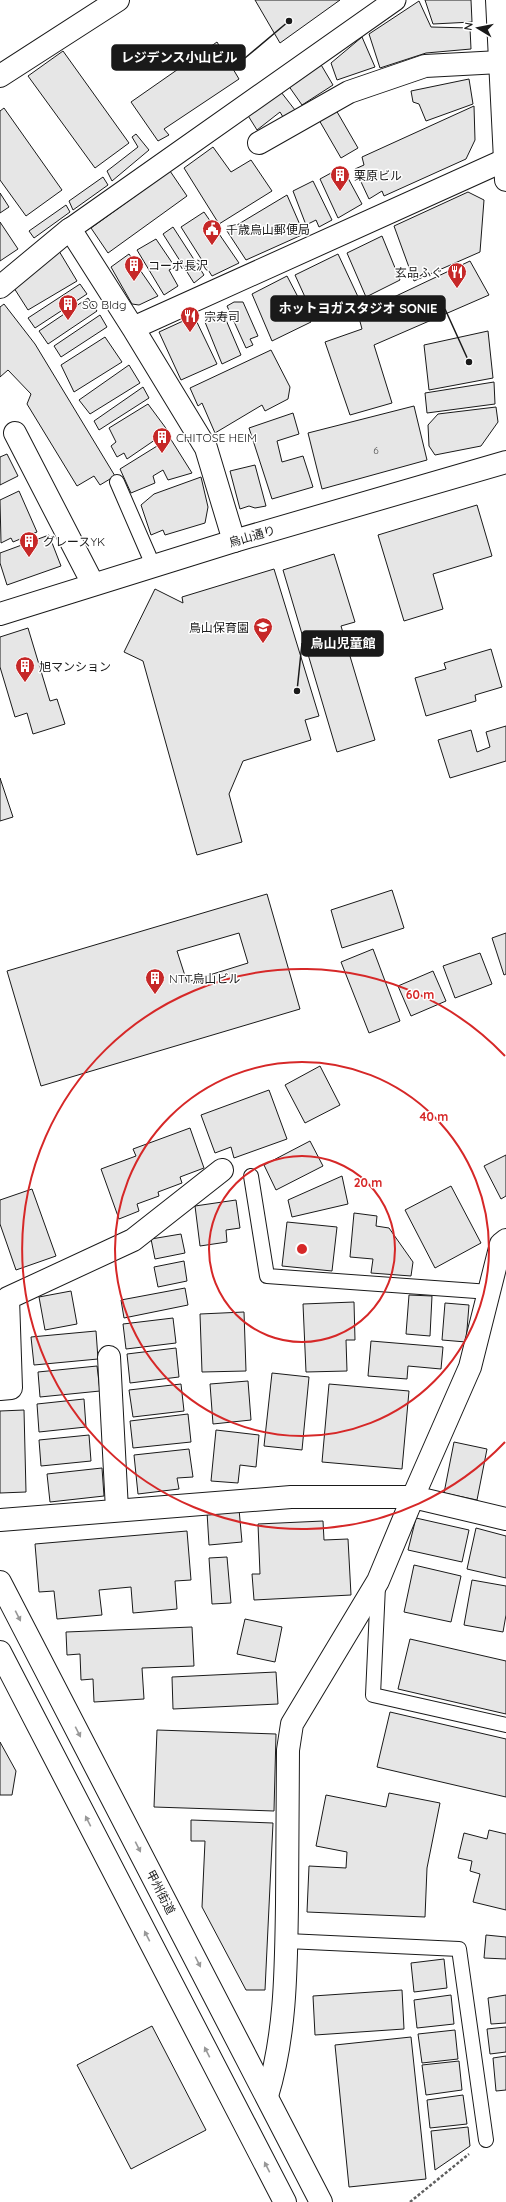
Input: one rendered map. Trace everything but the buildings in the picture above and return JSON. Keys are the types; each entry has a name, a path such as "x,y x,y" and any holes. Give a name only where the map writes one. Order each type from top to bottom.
{"main road":[{"path":"0,76 118,0"},
{"path":"133,328 505,170 497,0"},
{"path":"259,143 349,92 425,66 500,62"},
{"path":"0,287 70,229 133,328 206,448 234,541"},
{"path":"15,433 93,584"},
{"name":"烏山通り","path":"0,614 153,565 506,462"},
{"path":"0,1389 11,1388 8,1298 133,1240 222,1170"},
{"path":"267,2096 276,2069 281,2038 287,1941 288,1750 292,1724 378,1581 413,1496 470,1367 501,1244 506,1240"},
{"path":"109,1357 116,1510"},
{"path":"0,1520 291,1497 413,1496 506,1519"},
{"name":"甲州街道","path":"0,1582 321,2202"},
{"path":"0,1652 285,2202"}],"street":[{"path":"70,229 395,0"}],"lane":[{"path":"118,482 153,565"},
{"path":"251,1176 267,1276 490,1292"},
{"path":"378,1581 373,1695 506,1725"},
{"path":"287,1941 459,1950 486,2140"}],"path":[{"path":"410,2202 486,2140"}],"place":[{"name":"レジデンス小山ビル","path":"289,21"},
{"name":"栗原ビル","path":"340,192"},
{"name":"千歳烏山郵便局","path":"212,246"},
{"name":"コーポ長沢","path":"134,282"},
{"name":"玄品ふぐ","path":"457,289"},
{"name":"SO Bldg","path":"68,321"},
{"name":"宗寿司","path":"190,333"},
{"name":"ホットヨガスタジオ SONIE","path":"469,362"},
{"name":"CHITOSE HEIM","path":"162,454"},
{"name":"グレースYK","path":"29,558"},
{"name":"鳥山保育園","path":"263,644"},
{"name":"旭マンション","path":"25,683"},
{"name":"烏山児童館","path":"297,691"},
{"name":"NTT烏山ビル","path":"155,995"}]}
